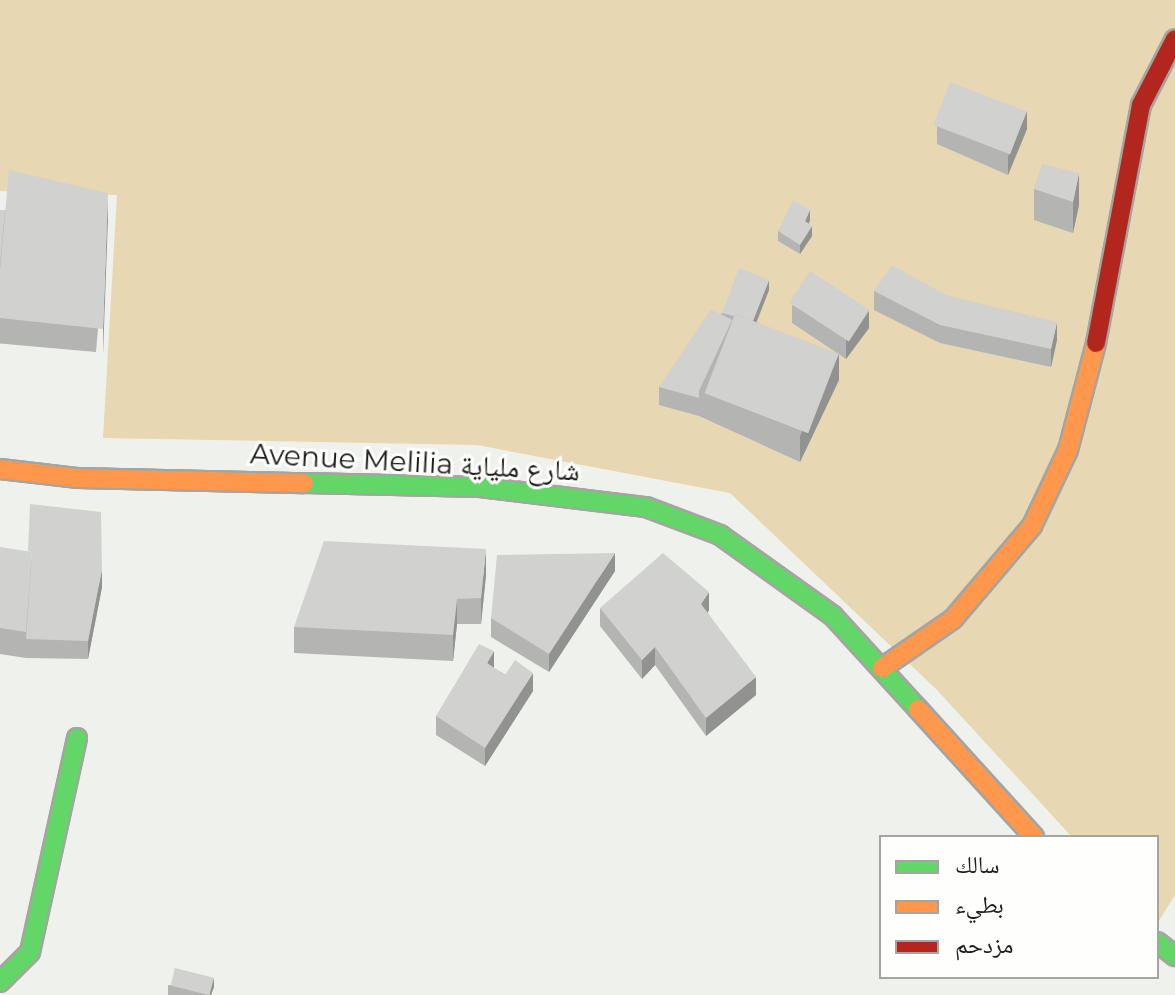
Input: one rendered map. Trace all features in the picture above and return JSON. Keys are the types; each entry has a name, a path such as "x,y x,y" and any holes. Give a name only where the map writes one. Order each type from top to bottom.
{"street":[{"path":"882,668 953,619 993,578 1032,526 1068,450 1089,379 1141,105 1175,39"},
{"name":"Avenue Melilia شارع ملياية","path":"0,469 149,480 480,487 646,507 720,535 781,574 833,616 1032,835"},
{"path":"0,982 30,952 77,738"},
{"path":"1159,944 1175,956"}],"shaded area":[{"path":"0,0 1175,0 1175,895 1159,921 1159,835 1070,835 937,690 730,493 477,445 103,438 117,195 0,191"}],"building":[{"path":"950,82 1027,111 1010,154 934,125"},
{"path":"1043,164 1079,173 1073,202 1034,189"},
{"path":"9,170 108,193 103,329 0,318 0,270"},
{"path":"793,200 810,210 805,221 812,226 800,245 778,231"},
{"path":"0,210 5,210 0,264"},
{"path":"892,265 946,295 1057,322 1051,349 940,325 874,291"},
{"path":"739,268 769,280 753,321 722,313"},
{"path":"810,271 870,310 849,342 789,303"},
{"path":"711,309 732,320 699,391 699,398 659,387"},
{"path":"735,314 839,354 808,433 705,393"},
{"path":"30,504 101,512 102,569 88,641 26,639 32,552 28,551"},
{"path":"324,541 486,549 481,598 457,599 453,635 294,627"},
{"path":"0,547 32,552 26,632 0,628"},
{"path":"615,553 549,654 491,618 497,555"},
{"path":"663,553 709,592 701,604 756,677 706,718 655,647 642,660 600,608"},
{"path":"479,644 494,651 487,663 505,675 515,660 533,673 485,748 436,716"},
{"path":"175,968 214,978 209,995 171,985"}],"traffic: fast":[{"path":"304,483 480,487 646,507 720,535 833,616 918,709"},
{"path":"0,982 30,952 77,738"},
{"path":"1159,944 1175,956"}],"traffic: slow":[{"path":"882,668 953,619 1032,526 1068,450 1096,343"},
{"path":"0,469 78,478 304,483"},
{"path":"918,709 1032,835"}],"traffic: jam":[{"path":"1096,343 1141,105 1175,39"}]}
